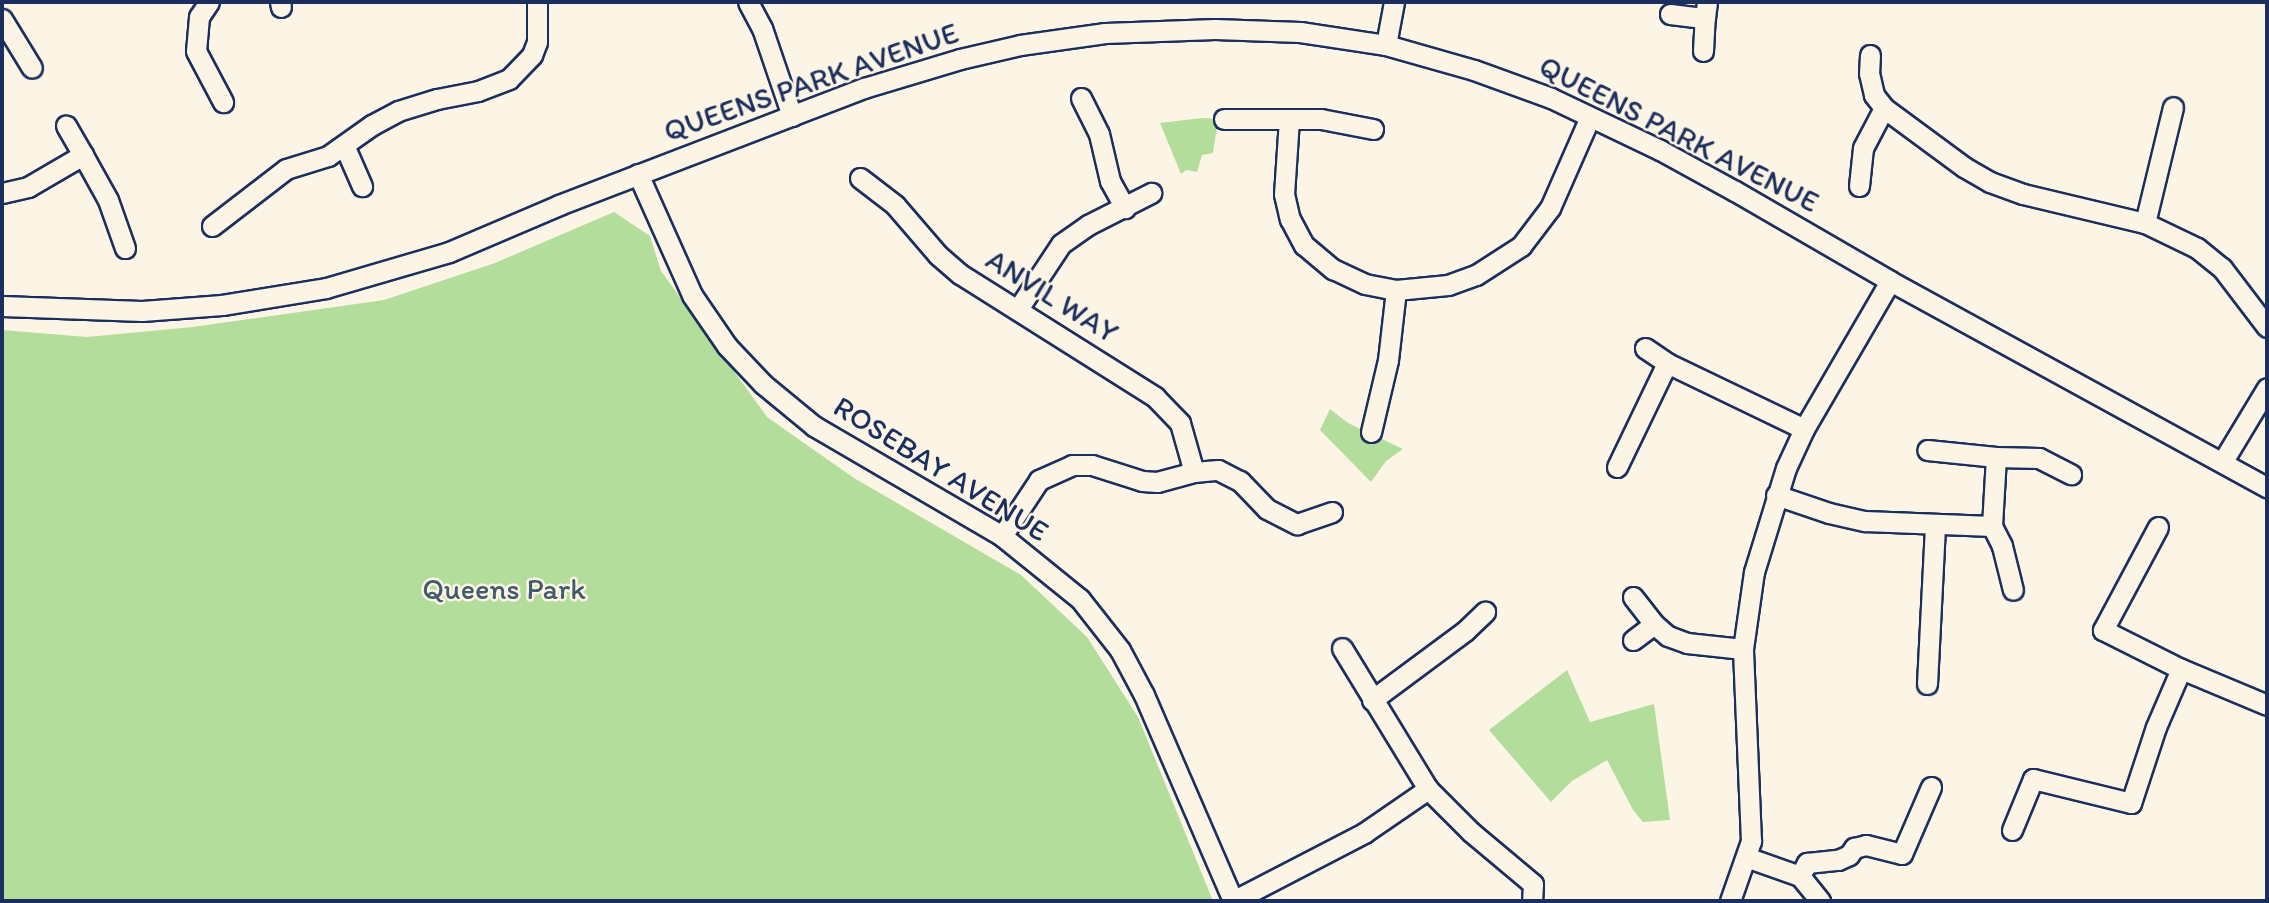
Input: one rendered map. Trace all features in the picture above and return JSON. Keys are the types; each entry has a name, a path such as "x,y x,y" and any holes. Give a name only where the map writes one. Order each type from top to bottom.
{"street":[{"path":"209,2 199,17 196,51 201,66 223,102"},
{"path":"212,226 286,169 328,156 372,125 398,111 478,91 509,79 532,55 537,42 537,2"},
{"path":"748,2 762,28 792,116"},
{"path":"1386,45 1394,2"},
{"path":"1670,14 1706,10 1703,51"},
{"path":"2,19 32,68"},
{"name":"QUEENS PARK AVENUE","path":"2,306 62,311 142,311 222,305 326,288 449,252 638,174 864,88 960,59 1020,45 1105,33 1257,29 1386,45 1515,83 1590,117 1735,191 1890,281 2267,487"},
{"path":"1870,55 1869,73 1874,95 1884,108 1964,167 1990,182 2023,194 2145,223 2197,248 2214,261 2253,304 2267,327"},
{"path":"1081,99 1099,134 1111,181 1125,208"},
{"path":"2145,223 2173,107"},
{"path":"1859,186 1863,148 1884,108"},
{"path":"1289,119 1283,194 1290,219 1304,245 1333,269 1365,284 1396,290 1448,285 1476,275 1521,246 1537,229 1550,208 1590,117"},
{"path":"1224,120 1321,119 1373,128"},
{"path":"66,125 108,200 125,248"},
{"path":"344,145 362,186"},
{"path":"2,193 28,187 83,155"},
{"name":"ROSEBAY AVENUE","path":"638,174 692,295 727,346 763,384 814,426 1002,536 1080,599 1120,650 1144,695 1233,901"},
{"name":"ANVIL WAY","path":"860,178 895,205 938,255 960,274 1162,403 1180,424 1194,472"},
{"path":"1018,309 1061,244 1088,225 1151,193"},
{"path":"1730,901 1751,841 1743,649 1754,572 1776,495 1804,429 1890,281"},
{"path":"1371,432 1388,360 1396,290"},
{"path":"1644,348 1667,363 1804,429"},
{"path":"1617,467 1667,363"},
{"path":"2223,461 2267,388"},
{"path":"1927,450 2039,458 2071,474"},
{"path":"1996,457 1992,526 2002,546 2013,590"},
{"path":"1002,536 1040,480 1072,465 1091,466 1142,481 1157,482 1194,472 1218,470 1240,481 1267,509 1297,524 1332,512"},
{"path":"1776,495 1829,513 1865,520 1992,526"},
{"path":"1927,684 1935,525"},
{"path":"2158,527 2103,630 2181,669 2267,705"},
{"path":"1633,597 1654,624 1668,636 1687,643 1743,649"},
{"path":"1372,700 1465,631 1485,612"},
{"path":"1633,640 1654,624"},
{"path":"1342,648 1428,789 1471,832 1533,884 1532,901"},
{"path":"2012,830 2033,779 2131,803 2156,727 2181,669"},
{"path":"1800,876 1807,863 1838,860 1849,855 1854,848 1866,845 1902,854 1931,788"},
{"path":"1233,901 1345,844 1428,789"},
{"path":"1746,857 1800,876 1820,901"}],"green space":[{"path":"1218,119 1213,153 1202,155 1197,172 1186,170 1181,174 1160,123"},
{"name":"Queens Park","path":"614,212 650,236 661,271 767,417 854,478 1021,575 1087,637 1138,717 1213,901 2,901 2,330 87,337 193,327 384,300 495,263"},
{"path":"1330,409 1348,423 1403,449 1386,461 1371,482 1320,430"},
{"path":"1567,670 1590,722 1654,704 1670,820 1643,822 1633,810 1607,760 1572,781 1551,802 1489,730"}]}
